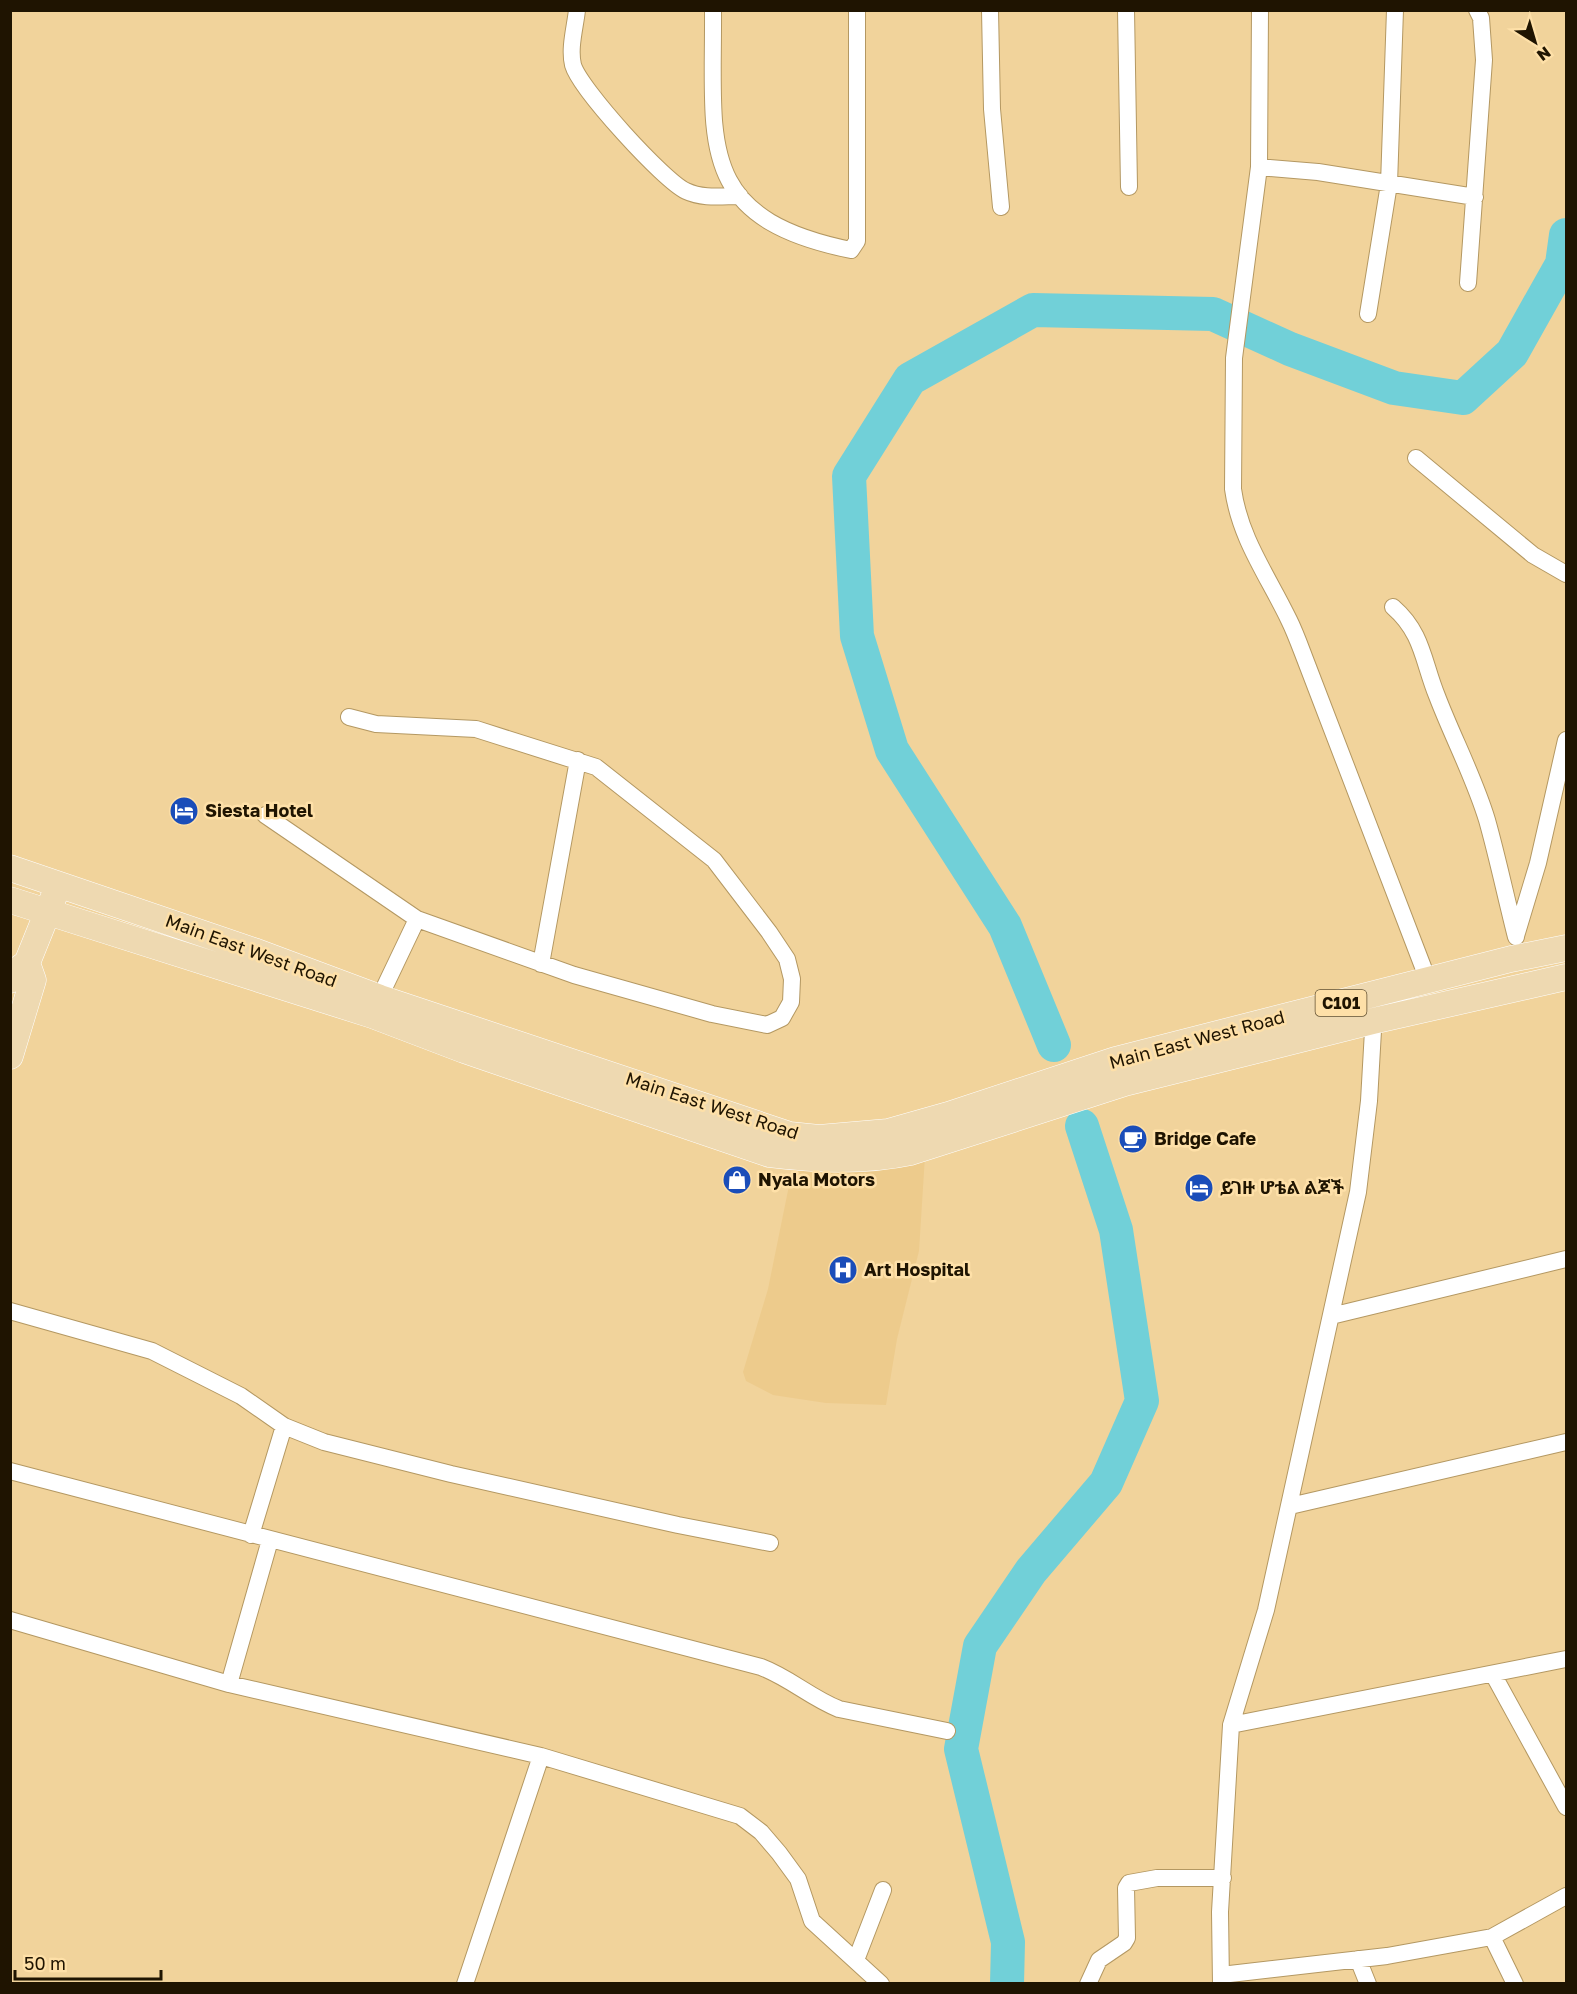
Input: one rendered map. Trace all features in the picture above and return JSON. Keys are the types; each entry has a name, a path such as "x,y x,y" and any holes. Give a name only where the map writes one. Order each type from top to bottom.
{"main road":[{"name":"Main East West Road","path":"10,868 58,884 249,963 468,1039 745,1147 769,1154 821,1160 877,1159 911,1152 952,1126"},
{"path":"10,1056 33,980 19,972 58,884"},
{"name":"Main East West Road","path":"10,900 47,913 249,963"},
{"name":"Main East West Road","path":"468,1039 753,1122 790,1135 852,1137 952,1126 1120,1072 1216,1035 1428,980 1514,948 1566,948"},
{"name":"Main East West Road","path":"1120,1072 1223,1060 1373,1021 1566,977"},
{"path":"1216,1035 1223,1060"},
{"path":"745,1147 753,1122"}],"street":[{"path":"577,10 571,55 574,67 591,96 610,118 684,190 700,196 740,196"},
{"path":"713,10 714,128 722,168 729,183 758,217 796,236 851,250 855,247 857,10"},
{"path":"990,10 992,110 1001,207"},
{"path":"1125,10 1129,187"},
{"path":"1260,10 1259,167 1234,358 1233,489 1241,527 1249,548 1289,620 1305,658 1428,980"},
{"path":"1368,314 1389,184 1395,10"},
{"path":"1468,283 1484,60 1481,18 1478,10"},
{"path":"1259,167 1318,172 1474,197"},
{"path":"1416,458 1533,555 1566,574"},
{"path":"1393,607 1404,617 1416,634 1429,666 1436,694 1469,770 1487,820 1514,948"},
{"path":"265,815 417,919 542,964 712,1014 767,1025 782,1018 791,1002 792,979 787,959 714,860 596,767 476,729 376,724 349,717"},
{"path":"1514,948 1562,778 1566,740"},
{"path":"542,964 578,760"},
{"path":"376,1006 417,919"},
{"path":"1375,994 1369,1101 1358,1192 1266,1610 1231,1725 1223,1878 1221,1979 1434,1949 1492,1937 1566,1896"},
{"path":"1331,1316 1566,1259"},
{"path":"10,1311 152,1351 241,1396 284,1426 324,1442 451,1474 678,1526 770,1543"},
{"path":"251,1535 284,1426"},
{"path":"1290,1506 1566,1442"},
{"path":"10,1471 761,1667 785,1676 822,1702 839,1709 947,1731"},
{"path":"229,1684 270,1540"},
{"path":"10,1620 229,1684 541,1756 740,1816 779,1852 798,1879 812,1921 881,1983"},
{"path":"1231,1725 1566,1659"},
{"path":"1493,1674 1566,1807"},
{"path":"465,1983 541,1756"},
{"path":"1088,1983 1094,1966 1124,1943 1126,1938 1126,1888 1129,1883 1157,1878 1223,1878"},
{"path":"856,1960 883,1890"},
{"path":"1492,1937 1515,1983"},
{"path":"1358,1959 1368,1983"}],"shaded area":[{"name":"Art Hospital","path":"925,1156 919,1251 897,1339 886,1405 826,1403 773,1395 746,1381 743,1372 768,1289 793,1166"}],"waterway":[{"path":"1054,1045 1005,926 892,750 857,636 849,476 910,379 1033,310 1213,314 1290,349 1394,388 1463,398 1512,353 1562,264 1566,235"},
{"path":"1007,1984 1008,1942 961,1749 980,1646 1031,1571 1106,1483 1142,1401 1116,1230 1082,1126"}],"place":[{"name":"Siesta Hotel","path":"184,811"},
{"name":"Bridge Cafe","path":"1133,1139"},
{"name":"Nyala Motors","path":"737,1180"},
{"name":"ይገዙ ሆቴል ልጆች","path":"1199,1188"},
{"name":"Art Hospital","path":"843,1270"}]}
